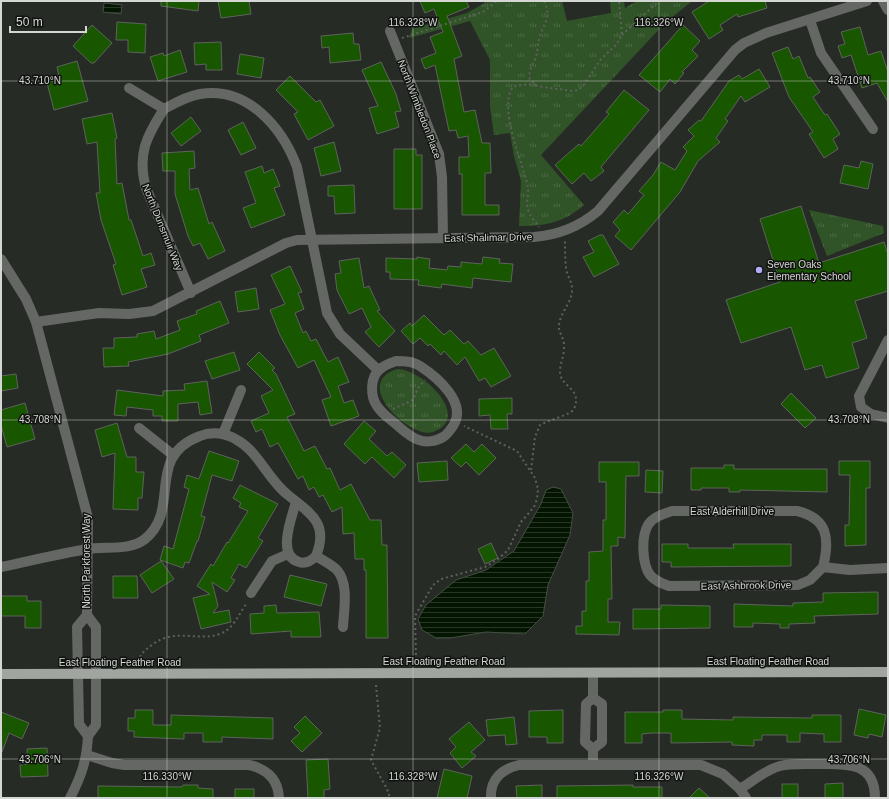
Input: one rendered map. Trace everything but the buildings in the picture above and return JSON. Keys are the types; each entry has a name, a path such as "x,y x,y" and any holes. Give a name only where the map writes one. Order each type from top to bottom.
{"main road":[{"name":"East Floating Feather Road","path":"1,674 888,672"}],"street":[{"name":"East Shalimar Drive","path":"36,322 99,313 142,314 164,307 286,243 310,239 546,236 563,232 579,225 598,211 735,50 755,37 867,1"},
{"path":"883,1 888,10"},
{"path":"810,20 821,53 873,129"},
{"name":"North Wimbledon Place","path":"391,36 439,154 442,177 443,238"},
{"path":"129,88 164,109 188,97 211,93 234,96 256,108 265,116 292,156 296,167 323,301 332,324 340,334 378,370"},
{"name":"North Dunsmuir Way","path":"164,109 146,140 142,164 143,176 146,188 191,293"},
{"name":"North Parkforest Way","path":"1,259 23,292 36,322 86,506 88,549 87,615 96,627 96,725 88,736 79,724 77,627 87,615"},
{"path":"888,340 859,396 862,406 871,414 888,418"},
{"path":"396,361 409,361 419,365 448,390 456,405 457,415 449,432 433,441 420,441 410,436 381,412 376,405 373,395 373,380 378,370 396,361"},
{"path":"223,434 240,390"},
{"path":"139,428 173,455"},
{"path":"1,567 88,549 132,546 144,539 154,530 162,512 167,467 173,455 181,446 191,439 212,433 223,434 247,446 276,484 314,516 320,526 321,535 316,556 307,562 293,560 288,554 286,543 296,502"},
{"name":"East Alderhill Drive","path":"649,574 644,560 644,538 648,526 658,515 672,511 797,510 811,514 820,523 825,534 826,556 823,567"},
{"path":"249,598 272,561 288,554"},
{"path":"316,556 335,568 342,577 344,586 343,627"},
{"path":"823,567 850,570 888,568"},
{"name":"East Ashbrook Drive","path":"649,574 657,582 668,586 798,585 810,580 823,567"},
{"path":"593,673 593,698 586,704 586,742 593,749 593,765"},
{"path":"593,698 602,704 602,742 593,749"},
{"path":"70,798 83,771 88,755 88,736"},
{"path":"88,755 112,763 124,765 249,765 260,768 270,774 277,784 279,798"},
{"path":"491,798 493,783 498,774 506,768 519,765 701,766 723,774 743,794 769,770 780,766 847,764 858,766 866,771 872,781 875,798"}],"path":[{"path":"391,36 483,12 497,1"},
{"path":"537,86 531,82 529,73 535,59 540,36 547,20 547,11 544,1"},
{"path":"619,1 622,35"},
{"path":"546,236 531,217 528,209 528,188 514,144 509,106 510,92 514,86 529,84 578,90 583,86 602,59 616,45 622,35 659,1"},
{"path":"531,471 534,437 540,425 555,417 569,415 574,409 575,404 574,391 564,381 560,374 564,344 560,336 559,326 561,316 571,296 572,285 566,269 563,232"},
{"path":"391,412 395,407 413,400 418,388 425,380"},
{"path":"416,660 414,622 426,595 438,581 485,567 508,550 521,522 534,507 537,499 538,489 531,471 517,452 461,424"},
{"path":"140,657 146,649 157,641 170,636 221,634 232,625 249,598"},
{"path":"376,685 380,728 371,760 388,789 390,798"}],"green space":[{"path":"488,1 562,1 567,21 611,13 610,1 624,1 625,8 637,1 692,1 664,24 541,155 584,205 561,220 546,224 519,226 521,181 514,156 510,133 494,135 490,107 490,60 470,21 409,38 412,29 467,13"},
{"path":"809,210 883,226 884,233 827,256"},
{"path":"397,369 419,376 439,395 446,406 448,416 444,425 433,432 423,432 412,428 400,420 390,409 382,398 380,386 384,376"}],"shaded area":[{"path":"104,3 122,5 121,14 103,12"},
{"path":"553,487 561,489 573,513 570,535 548,585 543,616 525,634 486,632 450,638 436,638 422,630 418,619 426,605 456,580 486,570 514,551 541,504 546,490"}],"place":[{"name":"Seven Oaks Elementary School","path":"759,270"}]}
